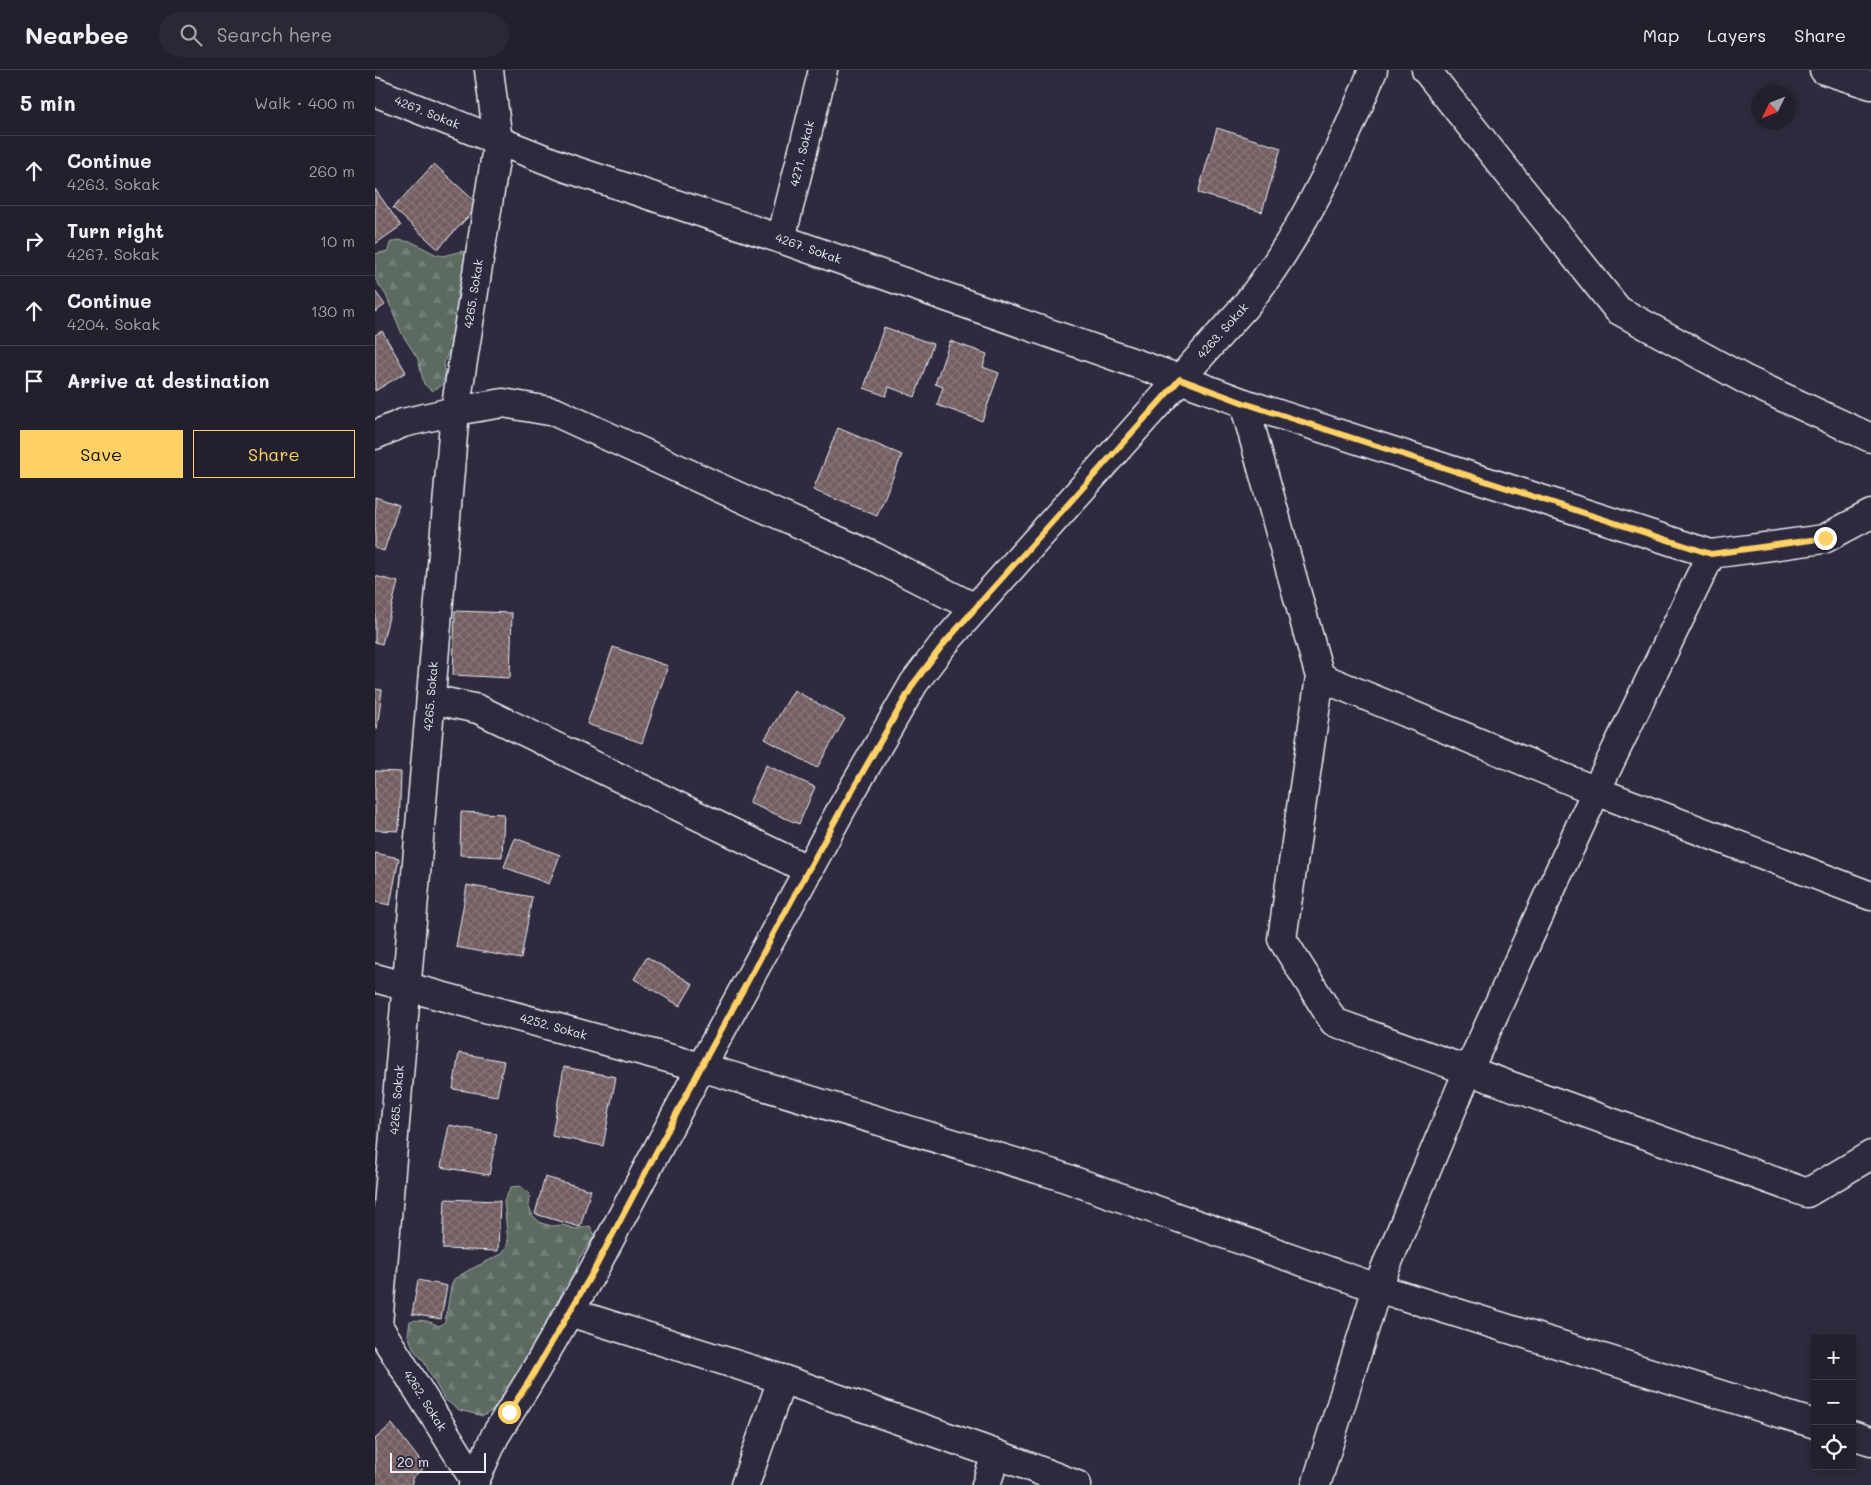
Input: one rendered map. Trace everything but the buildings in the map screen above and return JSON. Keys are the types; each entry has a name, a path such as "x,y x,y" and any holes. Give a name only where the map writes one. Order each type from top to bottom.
{"street":[{"name":"4265. Sokak","path":"377,1323 455,411 498,141 489,70"},
{"name":"4271. Sokak","path":"781,239 823,70"},
{"name":"4263. Sokak","path":"474,1483 495,1436 593,1272 701,1067 842,808 914,683 942,646 975,608 1247,305 1267,279 1283,255 1345,138 1373,70"},
{"path":"1426,70 1618,310 1746,380 1871,438"},
{"path":"1824,70 1871,85"},
{"name":"4267. Sokak","path":"375,92 567,168 781,239 1244,403 1711,554"},
{"path":"375,435 403,423 503,402 555,412 873,556 975,608"},
{"path":"1244,403 1319,677 1282,939 1334,1022 1807,1193 1871,1155"},
{"path":"1316,1485 1377,1288 1468,1071 1596,791 1711,554 1825,538 1871,514"},
{"path":"1319,677 1596,791 1871,896"},
{"path":"431,699 478,709 809,870"},
{"name":"4252. Sokak","path":"375,978 701,1067 1057,1175 1377,1288 1811,1423"},
{"path":"569,1312 782,1379 996,1454 1077,1485"},
{"name":"4262. Sokak","path":"377,1323 474,1483"},
{"path":"745,1485 782,1379"},
{"path":"1856,1436 1871,1441"},
{"path":"986,1485 996,1454"}],"green space":[{"path":"397,240 412,242 443,256 462,251 468,253 468,277 460,284 457,295 460,310 453,341 444,363 445,374 442,385 432,391 424,384 418,359 402,334 386,295 375,279 375,254 388,251 390,243"},
{"path":"520,1186 530,1194 528,1205 533,1216 541,1223 552,1226 563,1225 576,1229 590,1226 595,1235 579,1259 574,1277 565,1285 554,1311 535,1344 531,1357 504,1400 495,1409 483,1416 459,1410 444,1399 423,1360 414,1350 408,1335 410,1321 425,1321 439,1326 445,1322 454,1279 502,1254 508,1243 504,1201 511,1187"}],"route":[{"path":"509,1412 593,1272 701,1067 842,808 914,683 942,646 1180,379 1244,403 1711,554 1825,538"}]}
